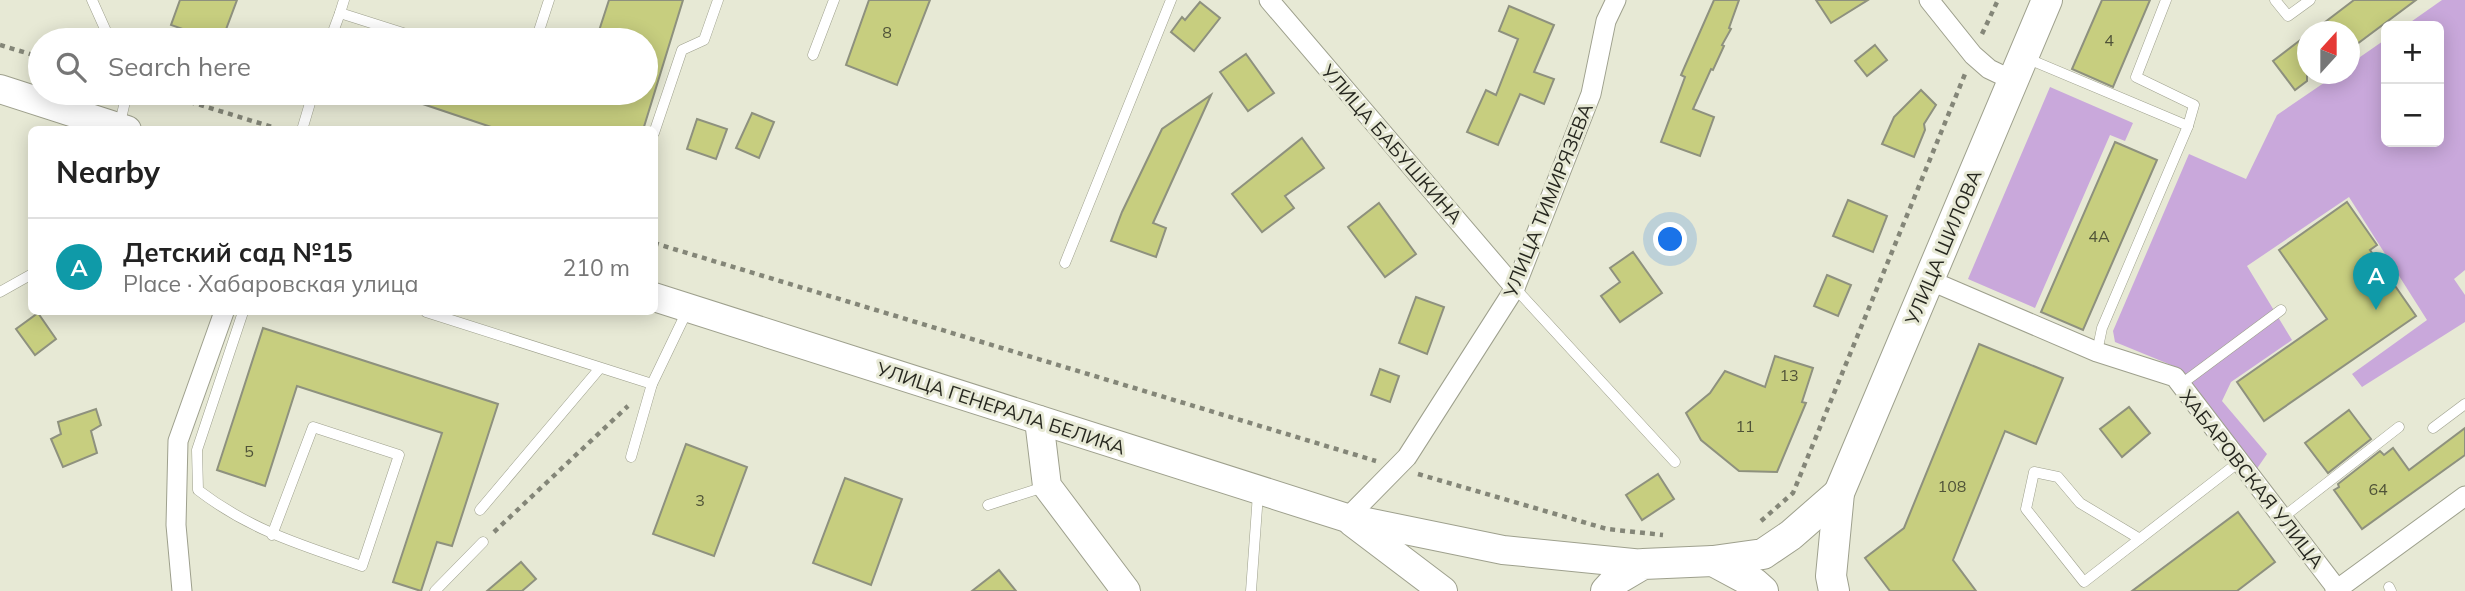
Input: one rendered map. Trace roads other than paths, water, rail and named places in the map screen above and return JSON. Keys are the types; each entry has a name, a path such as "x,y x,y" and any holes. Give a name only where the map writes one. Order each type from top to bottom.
{"main road":[{"name":"УЛИЦА ШИЛОВА","path":"1839,493 2047,0"},
{"path":"0,89 28,98"},
{"path":"50,105 117,126"},
{"name":"УЛИЦА ГЕНЕРАЛА БЕЛИКА","path":"658,299 1347,518"},
{"path":"1039,420 1047,486 1126,591"},
{"path":"1347,518 1503,550 1643,564 1713,561 1763,554 1791,535 1839,493"},
{"path":"1834,591 1831,576 1839,493"},
{"path":"1347,518 1443,591"},
{"path":"1713,561 1754,583 1763,591"},
{"path":"1606,591 1616,580 1643,564"}],"street":[{"name":"УЛИЦА БАБУШКИНА","path":"1269,0 1516,288"},
{"name":"УЛИЦА ТИМИРЯЗЕВА","path":"1347,518 1407,457 1516,288 1591,94 1606,21 1616,0"},
{"path":"1937,3 1973,55 1989,69 2019,69"},
{"name":"ХАБАРОВСКАЯ УЛИЦА","path":"1929,280 2098,352 2175,377 2336,590"},
{"path":"182,591 176,525 178,441 223,315"},
{"path":"2336,590 2465,495"}],"lane":[{"path":"92,0 105,28"},
{"path":"334,28 344,0"},
{"path":"540,28 549,0"},
{"path":"656,126 682,50 704,40 718,0"},
{"path":"813,55 834,0"},
{"path":"1065,263 1171,0"},
{"path":"2098,352 2102,328 2188,126 2194,105 2136,78 2166,0"},
{"path":"2275,0 2288,16 2310,0"},
{"path":"340,13 387,28"},
{"path":"2019,69 2188,126"},
{"path":"123,126 126,105"},
{"path":"303,126 309,105"},
{"path":"0,292 28,276"},
{"path":"1516,288 1675,462"},
{"path":"631,457 652,384 689,308"},
{"path":"2180,385 2281,310"},
{"path":"242,315 197,450 198,490 224,510 272,535 362,566 399,455 313,427 272,535"},
{"path":"435,315 652,384"},
{"path":"480,510 600,368"},
{"path":"2433,428 2465,404"},
{"path":"2282,518 2399,427"},
{"path":"2140,539 2080,503 2059,477 2034,472 2026,509 2084,582 2140,539 2239,462"},
{"path":"988,505 1047,486"},
{"path":"1251,591 1258,489"},
{"path":"435,591 483,542"}],"place":[{"name":"Детский сад №15","path":"2376,310"}]}
